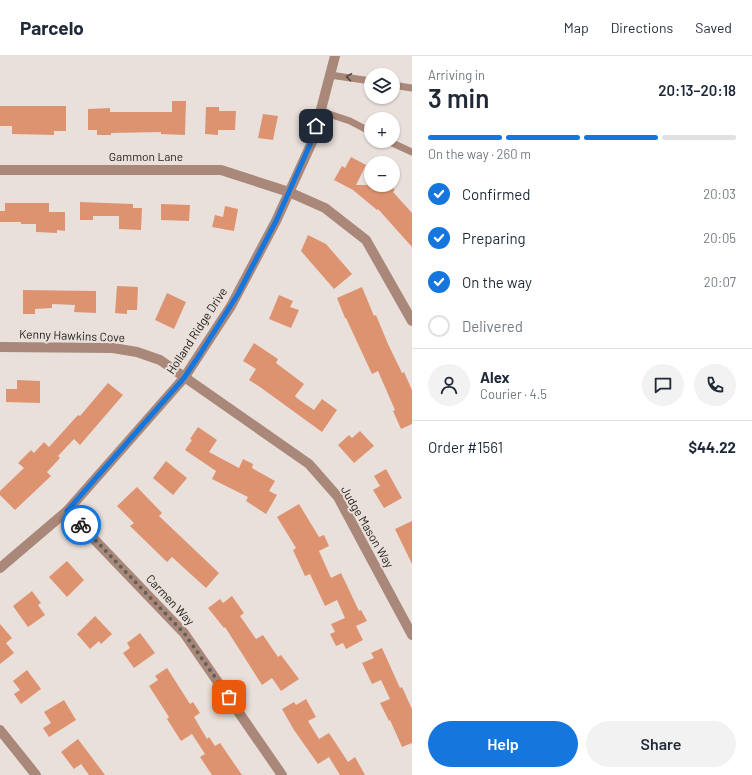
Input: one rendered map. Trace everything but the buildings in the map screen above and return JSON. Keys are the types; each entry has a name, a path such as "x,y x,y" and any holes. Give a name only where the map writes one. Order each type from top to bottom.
{"street":[{"name":"Holland Ridge Drive","path":"0,568 67,511 184,378 231,306 276,221 312,140 335,56"},
{"name":"Gammon Lane","path":"0,170 221,170 289,192 325,208 366,240 412,321"},
{"name":"Kenny Hawkins Cove","path":"0,347 113,348 129,350 160,360 184,378"},
{"name":"Judge Mason Way","path":"184,378 309,464 338,497 412,635"},
{"name":"Carmen Way","path":"67,511 184,633 282,775"},
{"path":"0,730 36,775"}],"lane":[{"path":"330,75 364,79"},
{"path":"400,85 412,88"},
{"path":"320,112 350,121 364,128"},
{"path":"400,146 412,152"}],"way so far":[{"path":"81,525 184,633 229,697"}],"route":[{"path":"81,525 67,511 184,378 231,306 276,221 312,140 316,126"}]}
